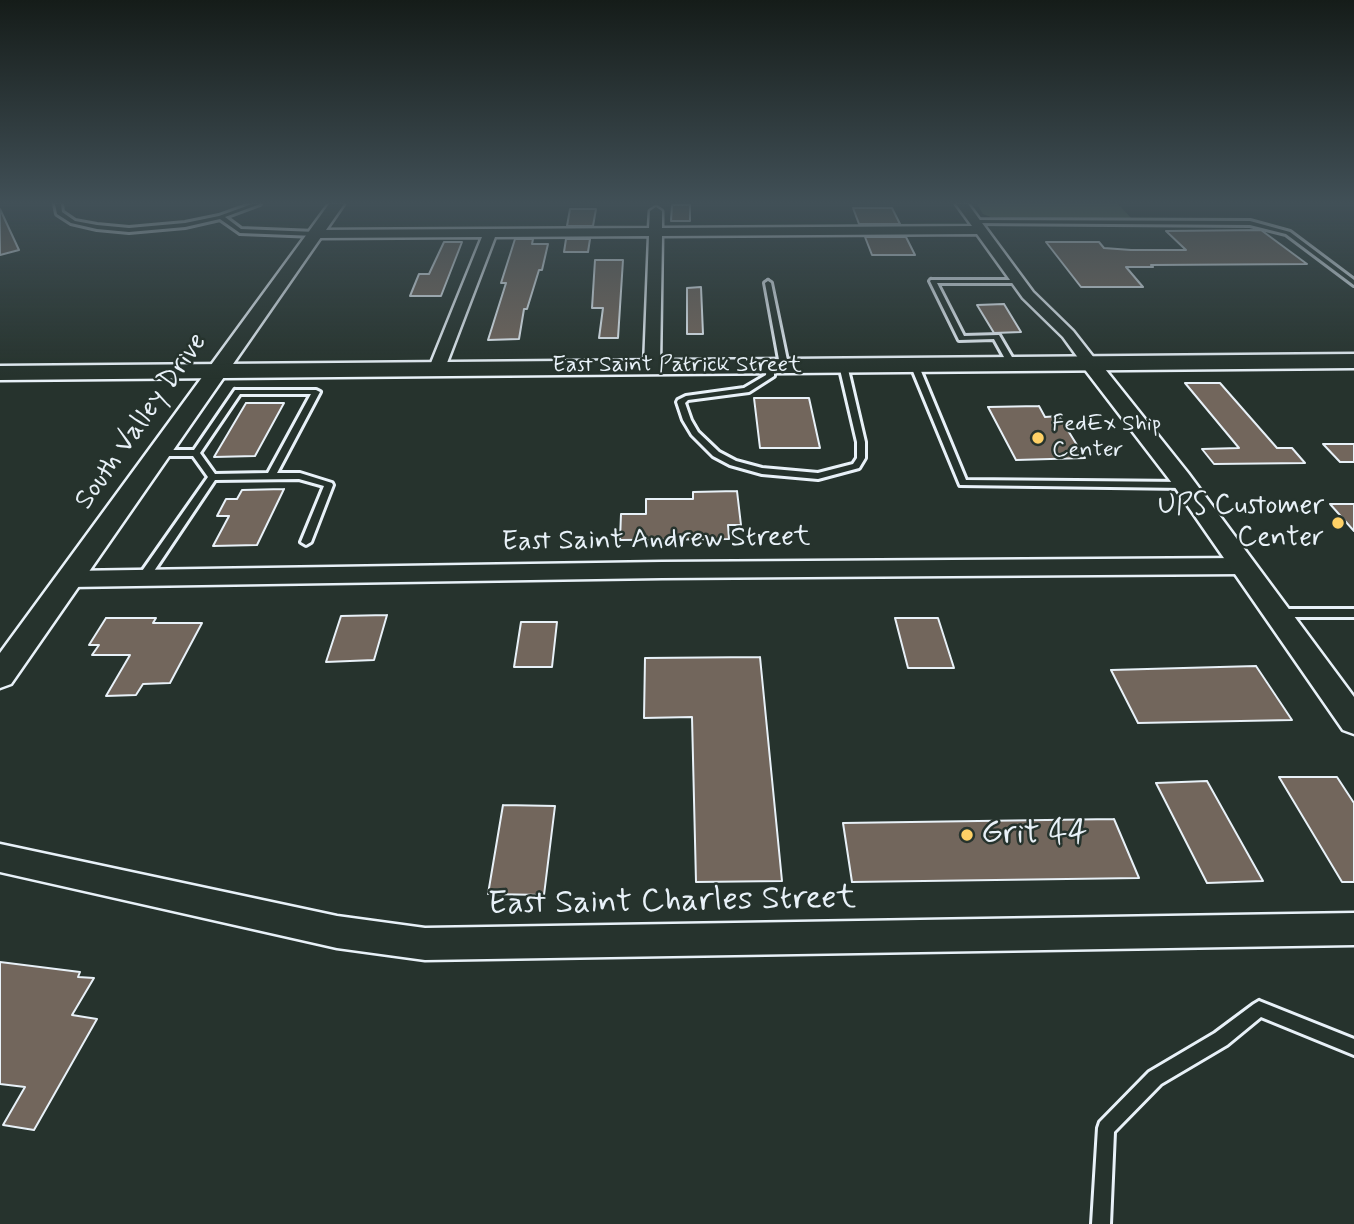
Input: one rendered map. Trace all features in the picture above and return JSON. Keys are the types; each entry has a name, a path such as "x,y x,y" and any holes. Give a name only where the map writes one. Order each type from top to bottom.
{"main road":[{"name":"East Saint Patrick Street","path":"0,373 1354,361"}],"street":[{"name":"South Valley Drive","path":"0,677 296,261"},
{"path":"437,368 479,261"},
{"path":"652,366 655,261"},
{"path":"1004,261 1018,281 1068,334 1185,485 1354,722"},
{"name":"East Saint Andrew Street","path":"70,579 1243,566"},
{"name":"East Saint Charles Street","path":"0,858 337,932 425,944 1354,929"}],"lane":[{"path":"1325,261 1354,283"},
{"path":"1012,364 996,337 962,338 933,281 1018,281"},
{"path":"768,283 777,365 770,376 746,390 686,398 681,402 695,433 716,454 733,463 762,471 818,476 856,466 861,457 861,442 843,365"},
{"path":"914,364 963,483 1185,485"},
{"path":"197,453 238,392 316,392 271,476"},
{"path":"158,453 197,453"},
{"path":"197,453 212,477"},
{"path":"212,477 300,476 329,485 306,542"},
{"path":"144,577 212,477"},
{"path":"1276,613 1354,613"},
{"path":"1101,1224 1106,1128 1155,1078 1221,1039 1259,1009 1354,1046"}],"building":[{"path":"435,261 455,261 441,296 410,296 419,274 429,274"},
{"path":"508,261 544,261 527,309 524,309 519,339 488,340 506,283 501,283"},
{"path":"595,261 623,261 618,338 599,338 603,308 592,308"},
{"path":"1061,261 1303,261 1307,264 1126,267 1143,287 1081,287"},
{"path":"701,287 703,334 687,334 687,288"},
{"path":"1004,304 1021,332 994,333 977,305"},
{"path":"1185,383 1220,383 1277,448 1292,448 1305,463 1214,464 1202,449 1239,448"},
{"path":"754,398 809,398 820,448 760,448"},
{"path":"246,403 284,403 255,456 214,457"},
{"name":"FedEx Ship Center","path":"1039,406 1045,417 1059,416 1085,458 1016,460 988,407"},
{"path":"1323,444 1354,444 1354,462 1340,462"},
{"path":"284,489 257,545 213,546 229,516 217,516 226,499 237,499 242,490"},
{"path":"737,491 741,525 728,525 729,539 620,540 621,514 646,514 646,499 693,499 693,492"},
{"path":"1330,504 1354,504 1354,531"},
{"path":"387,615 374,660 326,662 341,616"},
{"path":"106,618 156,618 153,623 202,623 170,683 143,684 136,695 106,696 130,655 92,655 99,645 89,645"},
{"path":"895,618 938,618 954,668 908,668"},
{"path":"521,622 557,622 552,667 514,667"},
{"path":"760,657 782,881 696,882 692,717 644,718 645,658"},
{"path":"1256,666 1292,720 1138,723 1111,670"},
{"path":"1279,777 1337,777 1354,803 1354,882 1342,882"},
{"path":"1207,781 1263,881 1207,883 1156,783"},
{"path":"503,805 555,806 544,895 488,894"},
{"path":"1114,819 1139,878 852,882 843,823"},
{"path":"0,962 80,972 78,977 94,978 72,1015 97,1019 34,1130 3,1125 25,1087 0,1084"}],"place":[{"name":"FedEx Ship Center","path":"1038,438"},
{"name":"UPS Customer Center","path":"1338,523"},
{"name":"Grit 44","path":"967,835"}]}
